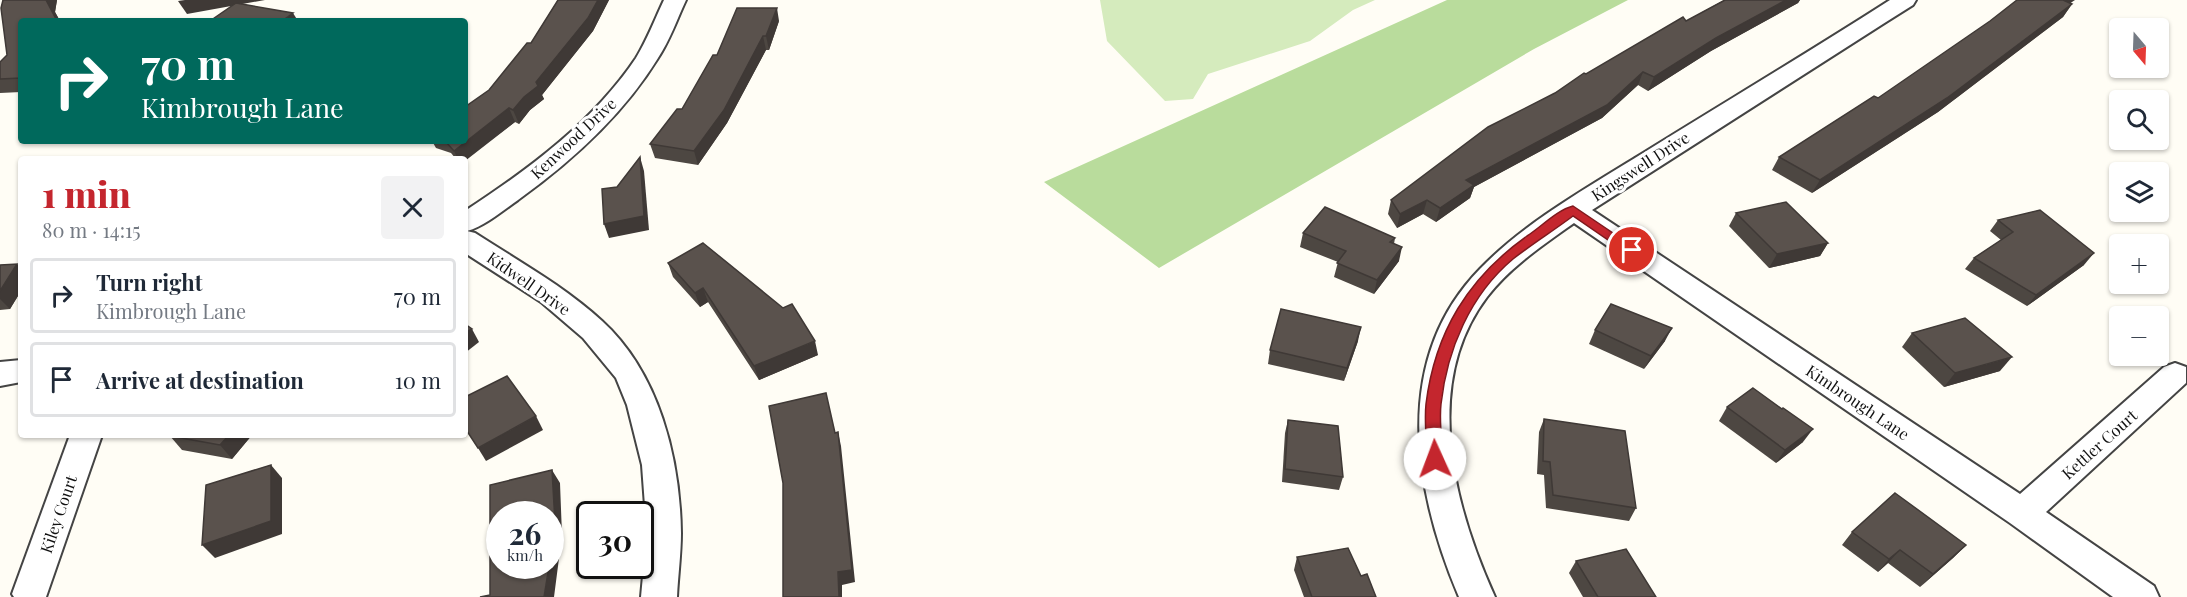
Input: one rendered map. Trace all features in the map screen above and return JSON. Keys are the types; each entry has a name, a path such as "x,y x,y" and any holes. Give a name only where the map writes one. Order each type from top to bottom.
{"street":[{"name":"Kenwood Drive","path":"468,221 500,201 550,163 599,118 630,83 648,55 675,0"},
{"name":"Kingswell Drive","path":"1477,597 1468,578 1445,507 1435,459 1433,406 1442,358 1459,317 1483,281 1508,257 1622,177 1905,0"},
{"name":"Kimbrough Lane","path":"1573,210 2022,513 2141,597"},
{"name":"Kidwell Drive","path":"468,242 551,295 593,330 629,374 642,405 658,465 664,533 659,597"},
{"path":"0,374 18,371"},
{"name":"Kettler Court","path":"2022,513 2175,375"},
{"name":"Kiley Court","path":"30,594 85,438"}],"green space":[{"path":"1100,0 1375,0 1353,10 1310,41 1208,74 1193,99 1165,101 1107,41"},
{"path":"1447,0 1628,0 1534,49 1159,268 1044,182"}],"building":[{"path":"3,0 46,0 55,18 18,18 18,78 0,79 0,62 7,55 1,8"},
{"path":"558,0 598,0 588,18 536,82 538,86 513,110 509,108 468,140 468,105 489,90 527,43 531,43"},
{"path":"1725,0 1786,0 1716,38 1654,77 1643,72 1607,105 1466,180 1474,185 1440,208 1427,200 1400,214 1391,200 1488,127 1555,93 1584,73 1586,74 1683,17 1686,21"},
{"path":"2017,0 2063,0 2072,4 1947,98 1820,180 1779,157 1874,96 1878,98"},
{"path":"236,3 293,13 286,18 214,18"},
{"path":"737,8 777,8 766,36 763,36 724,110 694,151 650,144 677,109 682,109 713,55 717,55"},
{"path":"448,144 463,144 454,151"},
{"path":"640,157 644,216 604,224 602,189 617,187"},
{"path":"1786,202 1828,243 1777,254 1736,213"},
{"path":"1325,207 1395,238 1390,242 1402,247 1377,280 1337,263 1346,251 1303,233"},
{"path":"2040,210 2094,253 2036,295 1974,258 2013,232 1998,220"},
{"path":"703,243 783,308 792,304 815,341 754,366 703,288 695,293 668,263"},
{"path":"17,264 0,291 0,265"},
{"path":"1611,304 1672,328 1651,356 1595,330"},
{"path":"1281,309 1361,327 1347,368 1270,350"},
{"path":"1965,318 2012,357 1955,373 1912,333"},
{"path":"507,376 536,416 478,448 468,433 468,396"},
{"path":"1753,388 1813,429 1785,450 1727,407"},
{"path":"826,393 835,433 838,432 852,570 838,572 839,597 783,597 783,483 769,406"},
{"path":"1544,419 1625,431 1636,508 1553,495 1550,462 1543,461"},
{"path":"1288,420 1338,426 1343,477 1285,469"},
{"path":"181,438 226,438 220,445"},
{"path":"271,465 271,521 202,545 206,485"},
{"path":"552,470 554,501 490,501 490,485"},
{"path":"1895,493 1966,545 1933,574 1900,550 1889,559 1852,532"},
{"path":"1348,548 1361,576 1367,574 1376,597 1312,597 1297,557"},
{"path":"1626,549 1656,597 1598,597 1576,561"},
{"path":"490,579 547,579 544,597 480,597 490,595"}],"route":[{"path":"1435,459 1433,406 1442,358 1459,317 1483,281 1508,257 1573,210 1632,250"}]}
